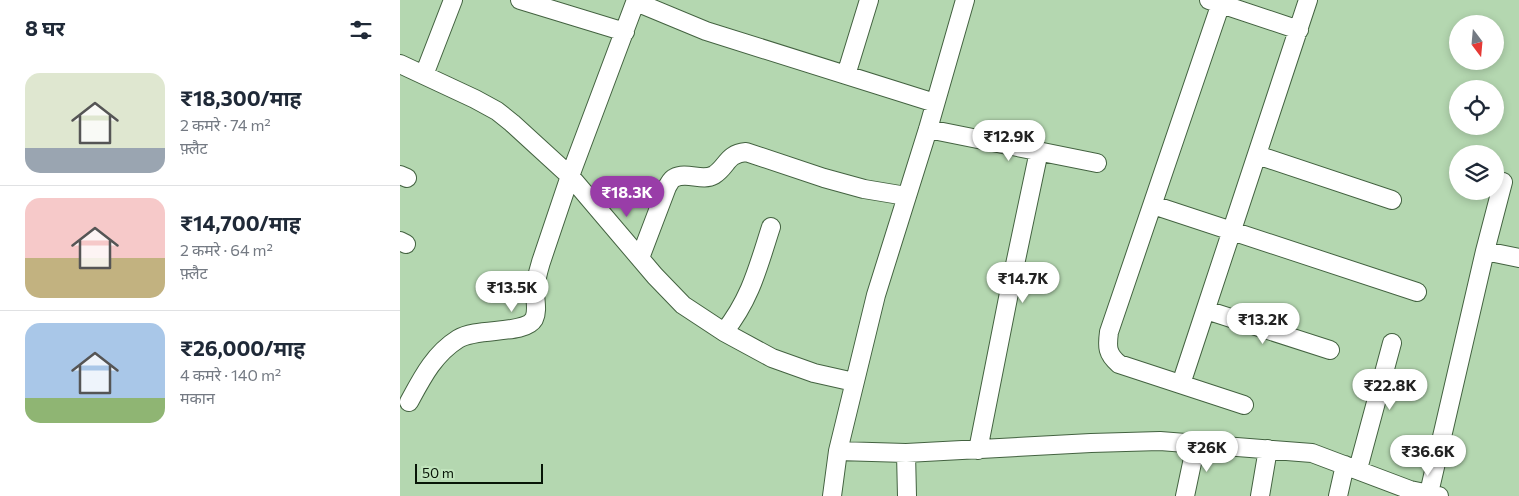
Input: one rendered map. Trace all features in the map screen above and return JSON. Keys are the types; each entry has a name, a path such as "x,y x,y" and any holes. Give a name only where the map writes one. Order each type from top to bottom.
{"street":[{"path":"424,75 453,0"},
{"path":"520,0 625,32"},
{"path":"846,75 869,0"},
{"path":"832,496 838,451 876,295 928,129 965,0"},
{"path":"1181,384 1308,0"},
{"path":"409,402 428,368 442,351 459,338 476,332 517,329 528,326 534,318 537,276 570,176 636,1 706,31 935,103"},
{"path":"1244,405 1119,364 1111,357 1107,345 1109,332 1153,205 1217,1 1299,30"},
{"path":"400,64 497,111 512,123 570,176 655,276 683,305 724,332 772,358 814,373 854,382"},
{"path":"928,129 1097,163"},
{"path":"978,450 1039,151"},
{"path":"640,258 667,187 673,178 682,175 705,177 713,175 738,152 746,152 864,189 906,196"},
{"path":"1257,155 1392,200"},
{"path":"838,451 906,453 1160,441 1312,453 1423,494 1498,200"},
{"path":"1153,205 1418,292"},
{"path":"724,332 751,290 771,227"},
{"path":"1485,250 1519,258"},
{"path":"1206,310 1330,350"},
{"path":"1338,496 1351,467 1392,344"},
{"path":"1185,496 1196,444"},
{"path":"1260,496 1268,449"},
{"path":"906,453 907,496"}]}
